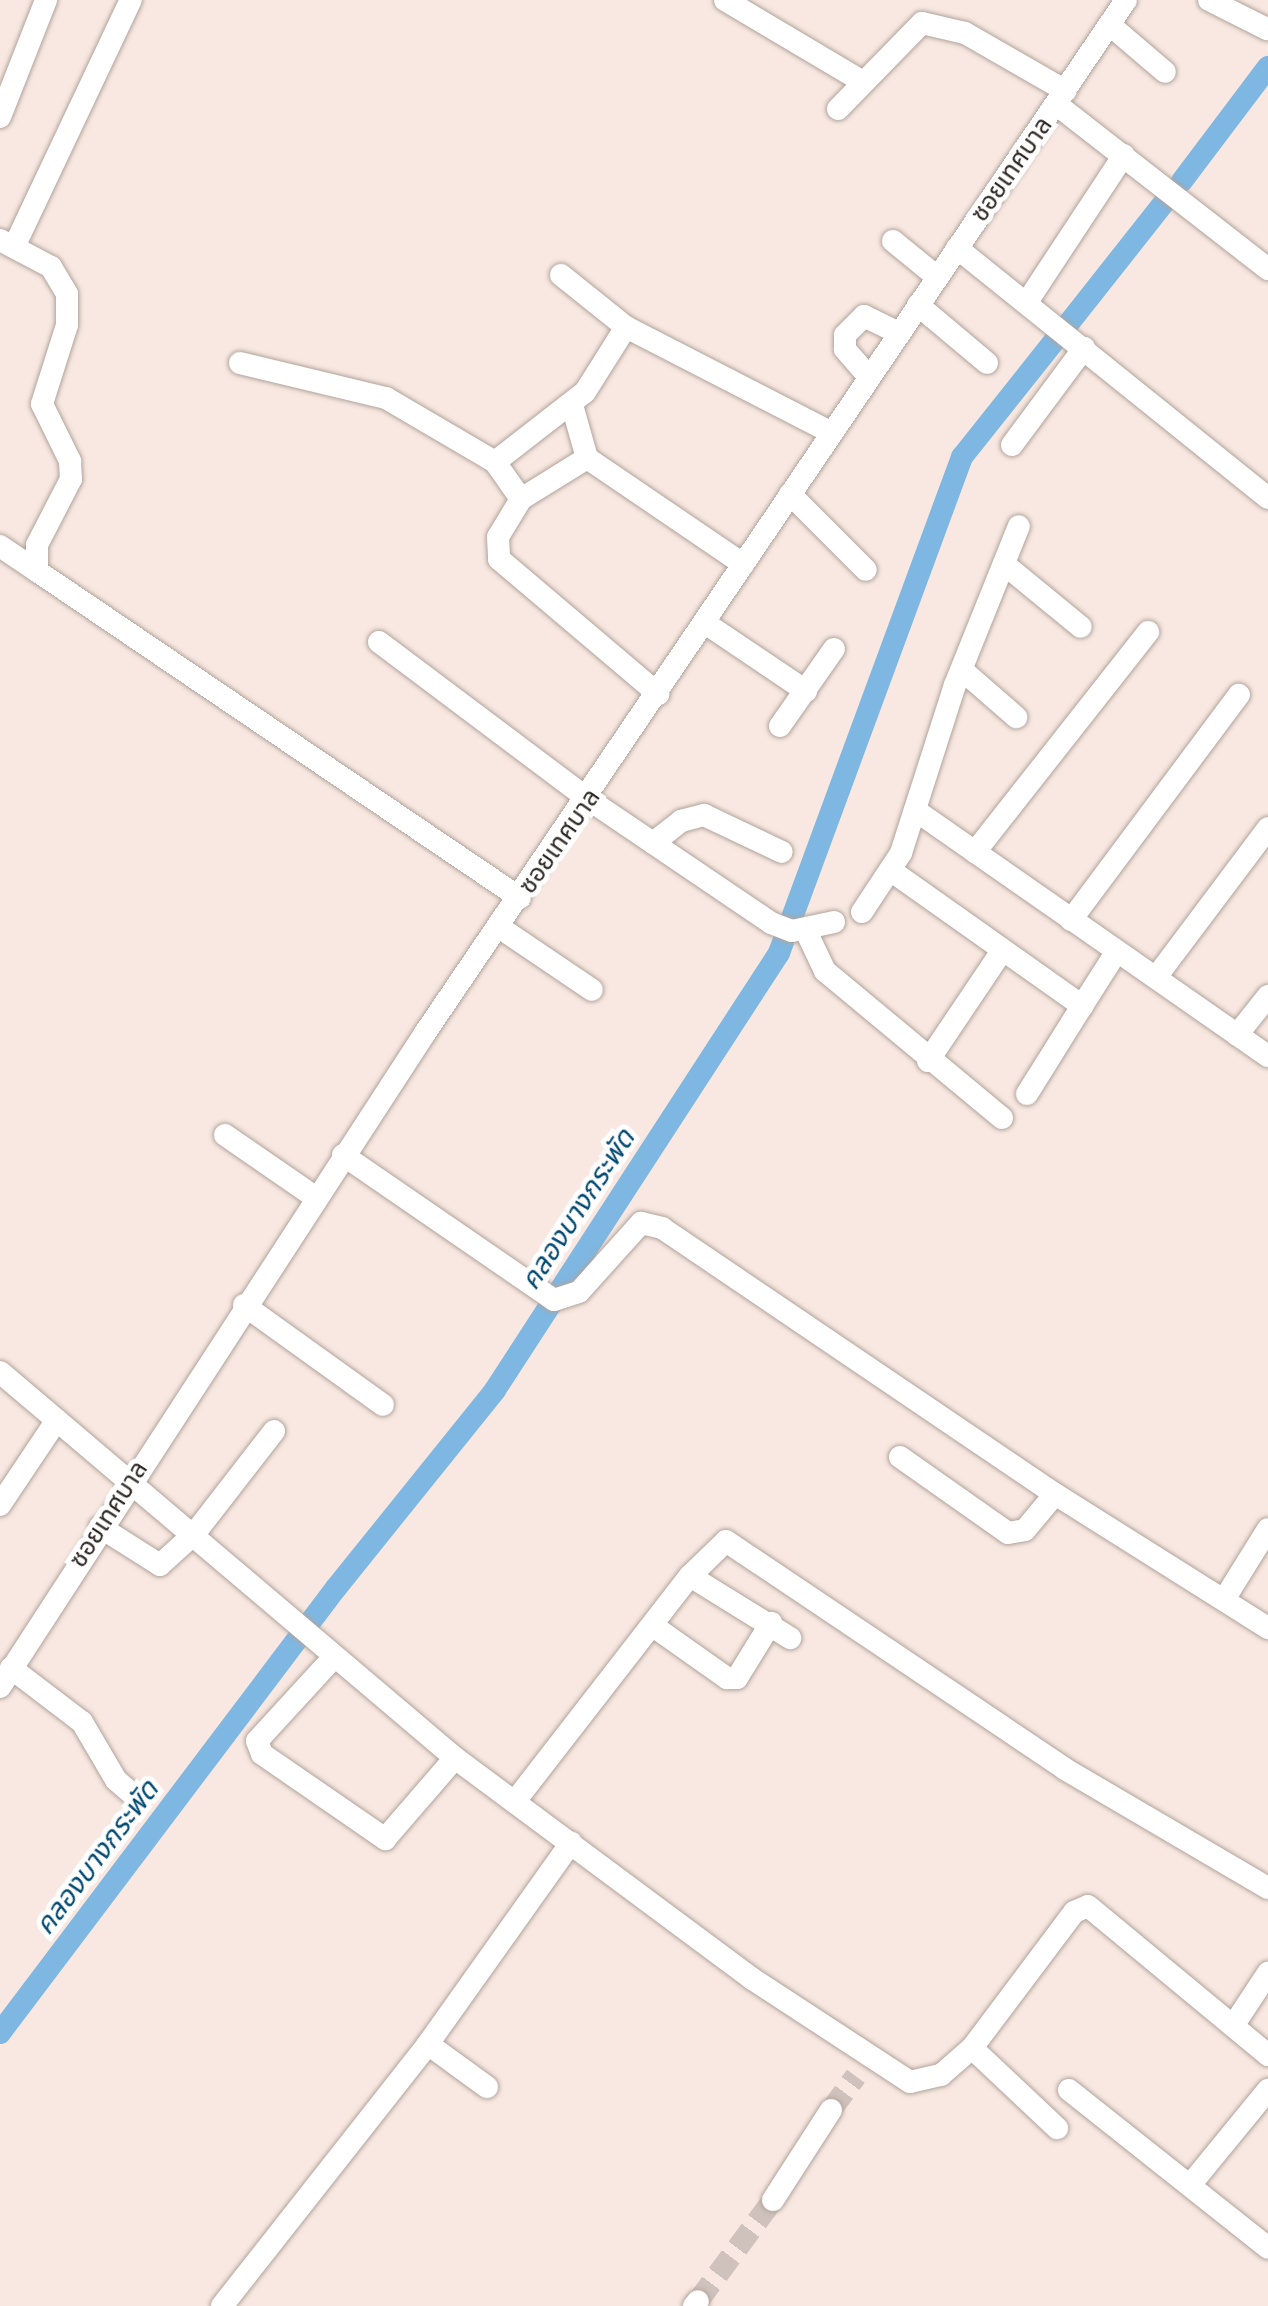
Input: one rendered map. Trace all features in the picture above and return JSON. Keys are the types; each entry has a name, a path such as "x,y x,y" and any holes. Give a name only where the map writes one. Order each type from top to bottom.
{"street":[{"path":"0,117 46,0"},
{"path":"37,571 37,545 71,479 70,462 42,404 67,324 67,294 51,266 7,244 131,0"},
{"path":"725,0 860,80"},
{"name":"ซอยเทศบาล","path":"6,1677 315,1198 1126,0"},
{"path":"1209,0 1267,29"},
{"path":"838,109 860,80 912,30 936,22 1061,97 1124,155 1268,269"},
{"path":"1110,24 1164,72"},
{"path":"1028,302 1124,155"},
{"path":"892,241 937,277"},
{"path":"957,248 1268,498"},
{"path":"560,275 626,327 830,432"},
{"path":"918,304 987,363"},
{"path":"868,377 845,349 845,335 864,316 898,333"},
{"path":"495,462 572,405 599,377 626,327"},
{"path":"1012,445 1084,348"},
{"path":"240,363 386,398 495,462 521,499"},
{"path":"572,405 586,458 743,564"},
{"path":"586,458 521,499 498,537 499,559 658,694"},
{"path":"790,494 866,570"},
{"path":"862,912 893,872 962,670 1019,526"},
{"path":"0,546 520,898"},
{"path":"1004,564 1081,627"},
{"path":"704,623 806,690"},
{"path":"975,852 1148,632"},
{"path":"379,642 588,800 789,928 824,971 928,1061 1002,1118"},
{"path":"780,726 834,649"},
{"path":"962,670 1016,716"},
{"path":"1072,920 1239,695"},
{"path":"914,810 1268,1056"},
{"path":"653,843 681,821 704,815 782,852"},
{"path":"1157,976 1268,828"},
{"path":"893,872 1082,1006"},
{"path":"789,928 834,922"},
{"path":"499,927 592,990"},
{"path":"928,1061 1002,951"},
{"path":"1028,1094 1116,951"},
{"path":"1237,1035 1268,996"},
{"path":"225,1135 315,1198"},
{"path":"344,1155 553,1298 648,1222 1055,1494 1268,1628"},
{"path":"244,1306 383,1405"},
{"path":"0,1372 455,1758 516,1800 862,2067 922,2082 942,2075 972,2048 1074,1912 1088,1906 1268,2055"},
{"path":"0,1504 58,1420"},
{"path":"100,1527 156,1566 195,1534 274,1431"},
{"path":"900,1457 1008,1532 1025,1530 1055,1494"},
{"path":"1224,1598 1268,1530"},
{"path":"516,1800 656,1628 690,1576 726,1541 1065,1769 1268,1888"},
{"path":"690,1576 772,1623 790,1638"},
{"path":"656,1628 727,1678 737,1678 772,1623"},
{"path":"334,1658 258,1741 262,1754 385,1839 455,1758"},
{"path":"6,1677 82,1722 116,1780 138,1799"},
{"path":"222,2306 428,2044 571,1843"},
{"path":"1232,2026 1268,1973"},
{"path":"428,2044 487,2087"},
{"path":"972,2048 1058,2128"},
{"path":"1068,2090 1268,2248"},
{"path":"1190,2184 1268,2090"},
{"path":"773,2200 831,2110"}],"waterway":[{"name":"คลองบางกระพัด","path":"1182,181 1268,67"},
{"name":"คลองบางกระพัด","path":"1065,328 1167,199"},
{"name":"คลองบางกระพัด","path":"0,2033 336,1588 495,1390 779,953 962,457 1059,335"}],"tunnel":[{"path":"831,2110 856,2076"},
{"path":"698,2301 773,2200"}]}
